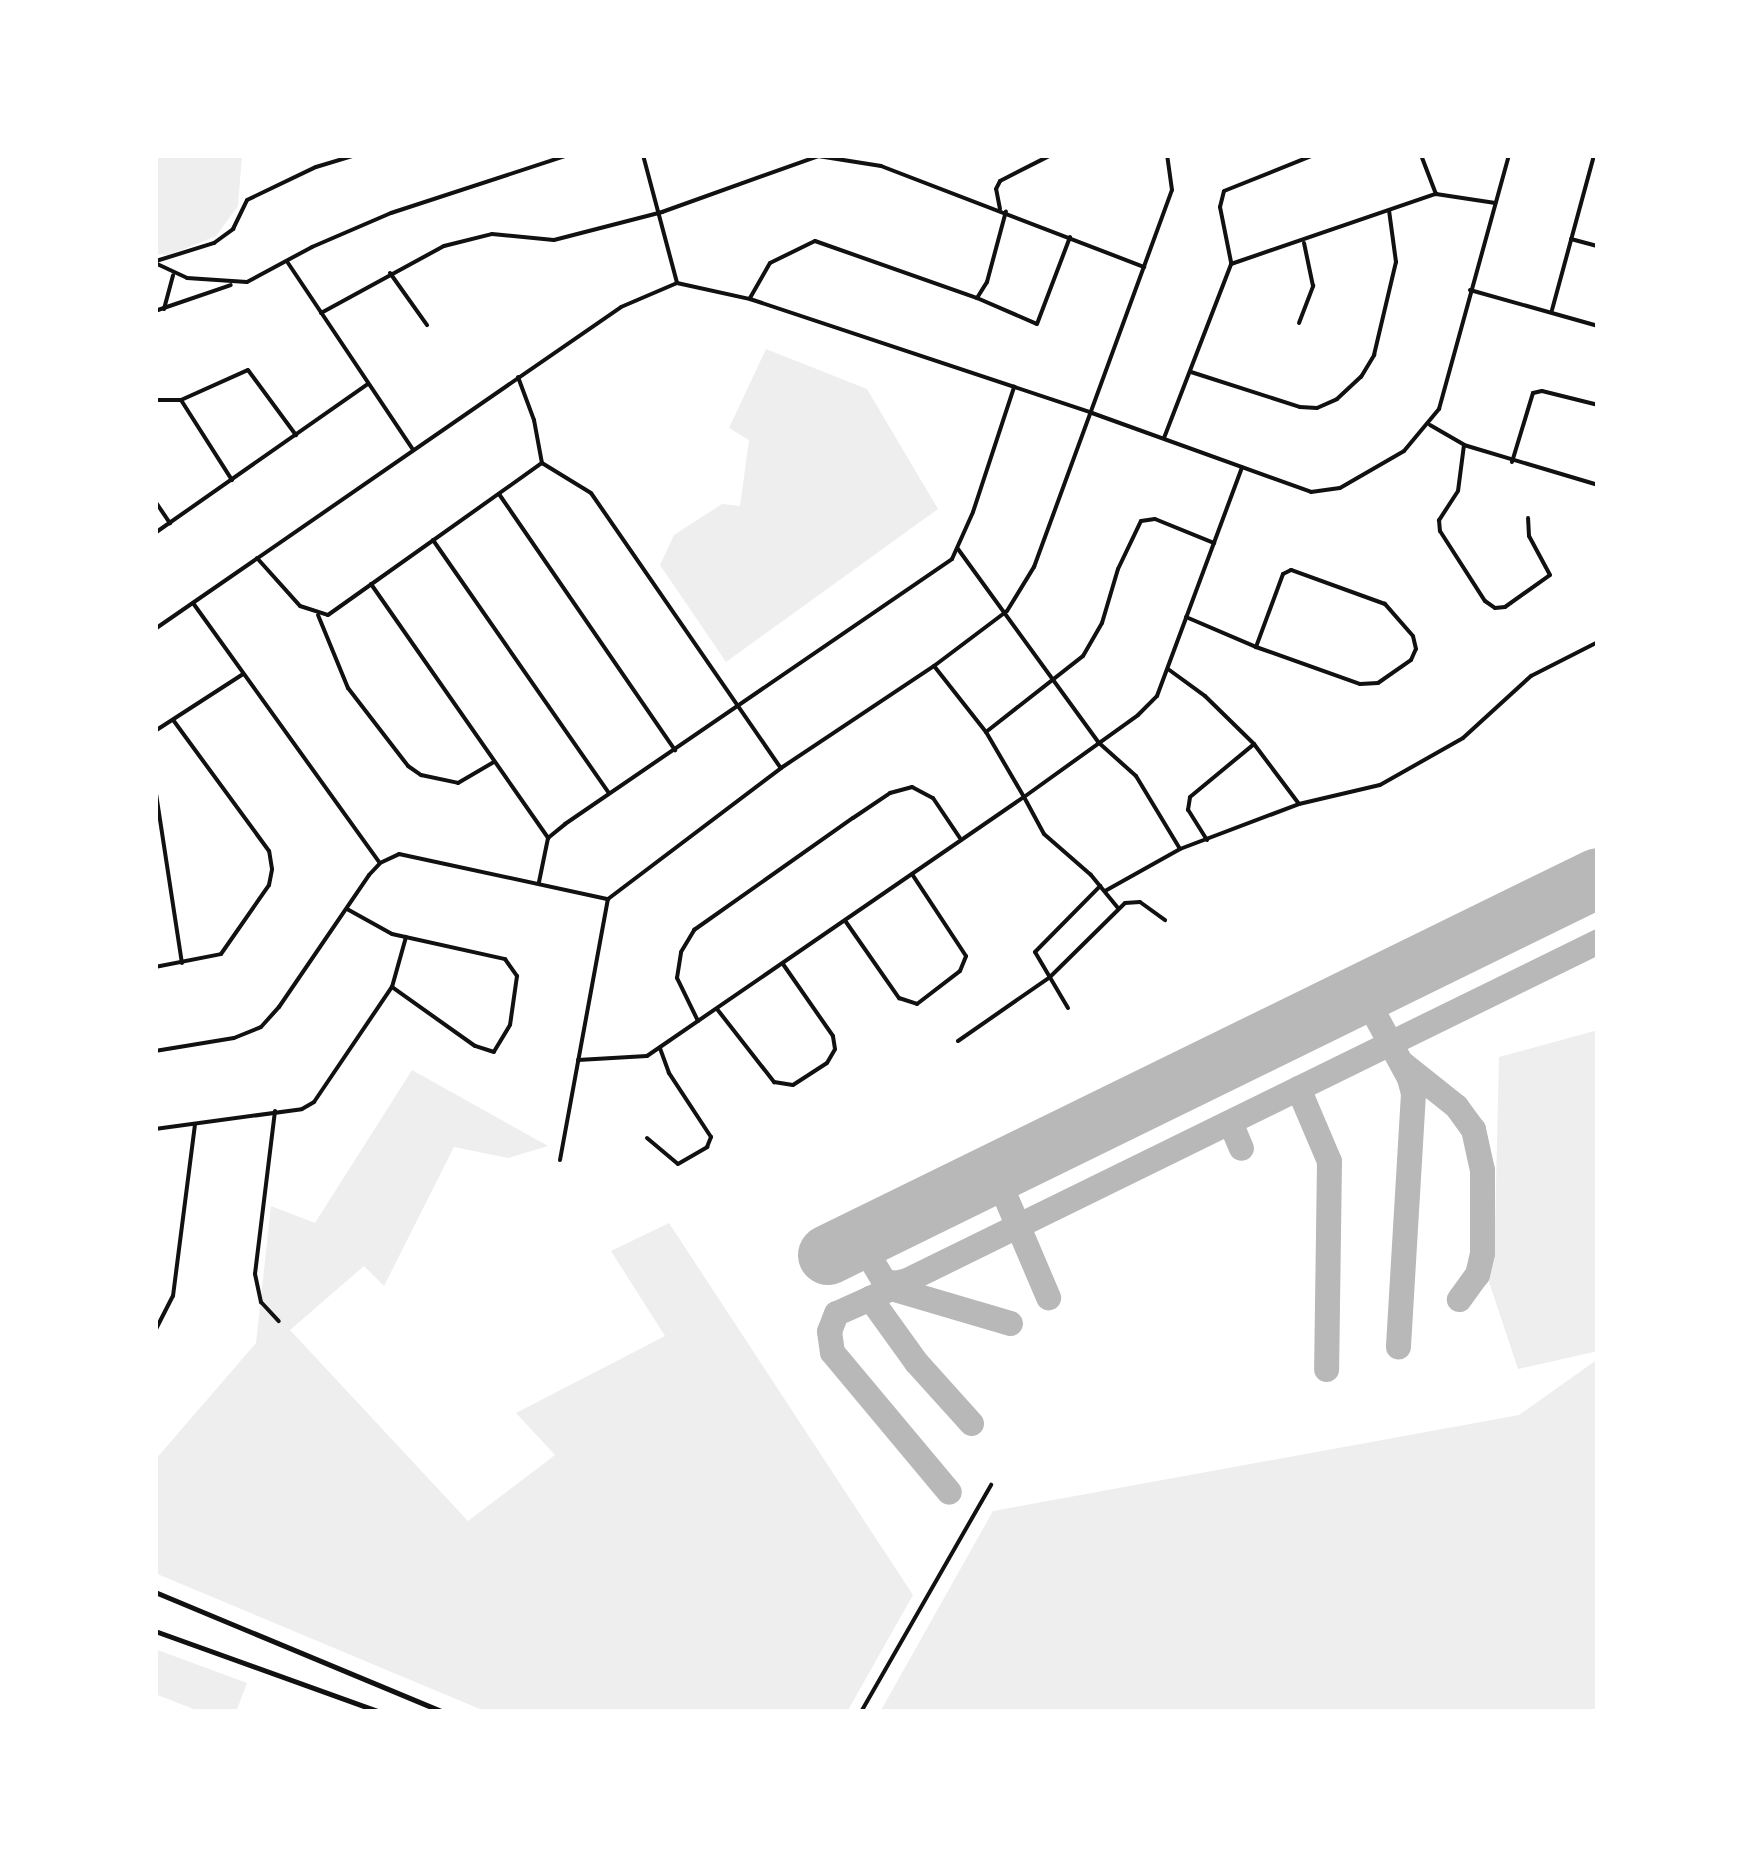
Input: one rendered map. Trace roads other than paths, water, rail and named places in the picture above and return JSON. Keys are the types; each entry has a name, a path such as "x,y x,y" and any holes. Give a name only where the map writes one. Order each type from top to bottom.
{"main road":[{"path":"155,1592 443,1712"},
{"path":"155,1631 380,1712"}],"street":[{"path":"155,262 214,243 233,229 247,200 316,168 356,155"},
{"path":"155,312 247,282 391,214 568,155"},
{"path":"643,155 662,212 678,283"},
{"path":"882,166 886,155"},
{"path":"977,298 987,282 1003,210 996,189 1000,182 1051,155"},
{"path":"560,1160 608,899 781,768 934,666 1007,611 1034,567 1172,190 1167,155"},
{"path":"1164,438 1231,264 1220,207 1224,191 1314,155"},
{"path":"1421,155 1436,194"},
{"path":"155,629 621,307 678,283 750,300 1323,492 1356,480 1404,451 1430,425 1448,382 1509,155"},
{"path":"1552,310 1594,155"},
{"path":"321,313 444,246 492,234 554,240 662,212 818,156 882,166 1144,268"},
{"path":"1591,166 1598,168"},
{"path":"1231,264 1304,243 1436,194 1495,204"},
{"path":"1190,372 1300,407 1317,408 1336,399 1360,377 1374,355 1396,262 1390,210"},
{"path":"750,300 770,263 815,241 977,298 1038,324 1070,237"},
{"path":"1571,239 1598,246"},
{"path":"1298,323 1312,286 1304,243"},
{"path":"155,262 174,273 233,284"},
{"path":"288,262 413,450"},
{"path":"164,309 174,273"},
{"path":"390,273 427,325"},
{"path":"1470,290 1598,326"},
{"path":"155,400 182,400 241,370 251,370 296,436"},
{"path":"518,377 534,420 542,464 590,494 678,614 781,768"},
{"path":"155,533 368,384"},
{"path":"539,882 548,838 609,792 944,566 958,549 1014,387"},
{"path":"1512,462 1533,393 1598,404"},
{"path":"182,400 232,480"},
{"path":"1430,425 1464,445 1598,485"},
{"path":"1464,445 1458,491 1439,520 1440,531 1485,600 1495,608 1505,607 1550,575 1530,536 1528,518"},
{"path":"257,558 300,606 318,615 334,612 542,464"},
{"path":"578,1060 637,1060 660,1048 846,922 1151,705 1168,669 1184,616 1242,467"},
{"path":"499,493 674,750"},
{"path":"155,501 170,523"},
{"path":"986,732 1083,656 1102,623 1116,576 1141,521 1155,519 1214,544"},
{"path":"432,540 609,792"},
{"path":"958,549 1007,611 1098,742 1136,776 1180,849"},
{"path":"1184,616 1256,647 1366,685 1378,682 1411,660 1416,649 1413,636 1385,604 1291,570 1283,574 1256,647"},
{"path":"370,583 548,838"},
{"path":"192,603 380,863"},
{"path":"318,615 348,688 408,766 421,775 458,783 494,762"},
{"path":"1068,1008 1037,959 1038,945 1103,889 1180,849 1300,804 1373,788 1463,738 1530,676 1598,642"},
{"path":"934,666 986,732 1044,834 1118,908"},
{"path":"1168,669 1205,696 1254,744 1300,804"},
{"path":"155,731 243,674"},
{"path":"155,967 221,954 269,884 272,859 173,720"},
{"path":"1207,840 1188,810 1190,797 1254,744"},
{"path":"155,787 182,963"},
{"path":"698,1021 677,978 682,952 694,930 836,829 890,793 912,787 933,798 960,838"},
{"path":"155,1051 234,1038 261,1026 380,863 409,855 608,899"},
{"path":"846,922 899,998 917,1004 960,971 966,956 912,874"},
{"path":"958,1041 1050,977 1118,908 1140,902 1165,920"},
{"path":"347,908 406,937 498,956 511,964 517,976 504,1042 494,1052 475,1046 392,987"},
{"path":"155,1129 302,1109 314,1102 392,987 406,937"},
{"path":"718,1009 774,1082 793,1085 827,1063 836,1050 833,1036 783,964"},
{"path":"647,1138 680,1164 707,1146 711,1137 669,1073 660,1048"},
{"path":"275,1111 255,1274 262,1302 279,1321"},
{"path":"155,1332 173,1296 196,1124"},
{"path":"861,1712 991,1485"}]}
